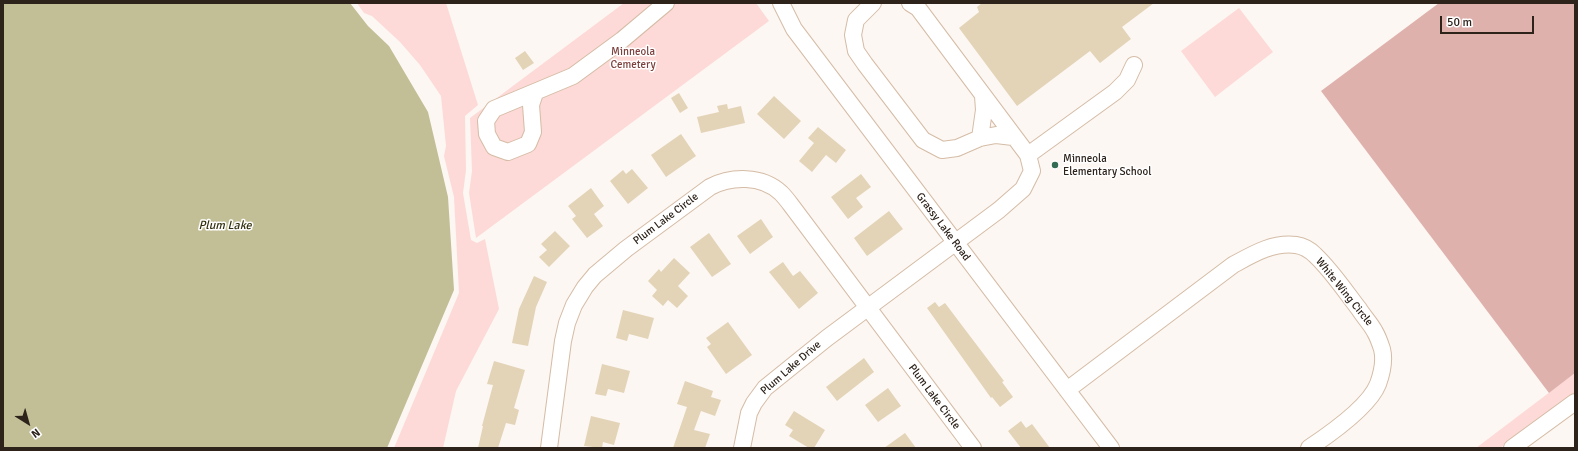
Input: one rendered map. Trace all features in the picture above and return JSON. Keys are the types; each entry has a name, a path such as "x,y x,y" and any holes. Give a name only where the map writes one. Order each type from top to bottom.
{"street":[{"path":"535,93 573,76 622,40 666,3"},
{"path":"873,3 856,20 853,35 856,51 923,140 942,150 957,148 980,138 996,135 1013,137"},
{"path":"868,307 999,210 1023,190 1032,171 1028,155 1013,137 918,8 910,3"},
{"name":"Grassy Lake Road","path":"786,5 794,28 1111,448"},
{"path":"1028,155 1114,92 1127,80 1134,65"},
{"path":"980,138 984,110 983,96"},
{"name":"Plum Lake Circle","path":"548,448 563,341 567,323 574,305 585,287 595,275 626,250 710,187 733,179 747,179 760,182 781,193 973,448"},
{"name":"White Wing Circle","path":"1067,390 1234,264 1268,247 1297,245 1314,254 1333,275 1375,331 1382,349 1384,360 1377,386 1369,399 1343,423 1309,448"},
{"name":"Plum Lake Drive","path":"742,448 749,413 765,388 868,307"},
{"path":"1512,448 1575,402"}],"green space":[{"path":"357,3 446,3 478,105 465,116 466,170 463,193 471,240 477,243 485,239 499,309 456,391 443,448 394,448 459,293 454,197 444,156 446,146 441,96 420,65 400,42 372,16 364,13"},
{"name":"Minneola Cemetery","path":"624,3 756,3 769,21 476,238 469,193 472,171 470,118"},
{"path":"1239,8 1273,52 1215,97 1181,51"},
{"path":"1575,373 1575,393 1500,448 1476,448"}],"shaded area":[{"path":"1439,3 1575,3 1575,373 1549,393 1321,91"}],"water":[{"name":"Plum Lake","path":"3,3 350,3 368,26 389,46 428,112 448,197 454,290 387,448 3,448"}],"building":[{"path":"982,3 1154,3 1122,27 1131,39 1100,63 1090,51 1017,106 959,28 979,12 977,7"},
{"path":"525,51 534,63 523,70 515,58"},
{"path":"679,93 688,108 680,113 671,98"},
{"path":"774,96 801,121 784,139 757,114"},
{"path":"727,104 728,109 741,106 745,123 701,133 697,117 719,112 717,106"},
{"path":"818,127 846,150 836,163 826,155 812,172 799,161 814,143 808,138"},
{"path":"681,134 696,156 666,177 651,155"},
{"path":"632,169 648,188 628,204 610,181 623,170 626,174"},
{"path":"861,174 871,187 856,198 863,207 848,219 831,197"},
{"path":"591,188 604,206 594,214 603,226 587,238 572,219 576,216 568,206"},
{"path":"889,211 903,229 867,256 854,238"},
{"path":"761,219 773,237 750,254 737,236"},
{"path":"555,231 570,246 549,267 539,257 547,250 541,244"},
{"path":"709,233 731,264 712,277 690,247"},
{"path":"674,258 690,273 678,286 688,296 677,308 668,300 663,306 652,296 657,290 648,281 659,269 661,272"},
{"path":"783,262 793,276 800,271 818,293 799,309 769,272"},
{"path":"534,276 547,282 536,307 528,346 512,343 519,309"},
{"path":"935,302 939,307 945,303 1004,381 1002,382 1013,397 1000,407 992,397 991,398 927,308"},
{"path":"623,310 654,318 648,339 629,334 627,341 616,338"},
{"path":"728,322 752,355 726,374 707,347 711,344 706,338"},
{"path":"864,358 874,372 837,401 826,387"},
{"path":"494,361 525,370 514,408 519,410 515,425 506,423 498,448 478,448 482,426 493,385 487,384"},
{"path":"602,364 630,371 624,393 608,389 606,396 595,394"},
{"path":"685,381 713,391 711,397 721,400 715,416 701,411 694,430 710,434 705,448 673,448 687,407 677,404"},
{"path":"888,388 901,406 878,422 865,405"},
{"path":"794,411 825,430 814,448 809,448 789,436 793,430 785,425"},
{"path":"591,416 620,423 614,445 603,442 602,448 584,446"},
{"path":"1021,421 1026,428 1032,424 1050,448 1021,448 1008,431"},
{"path":"905,433 916,448 884,448"}],"place":[{"name":"Minneola Elementary School","path":"1055,165"}]}
